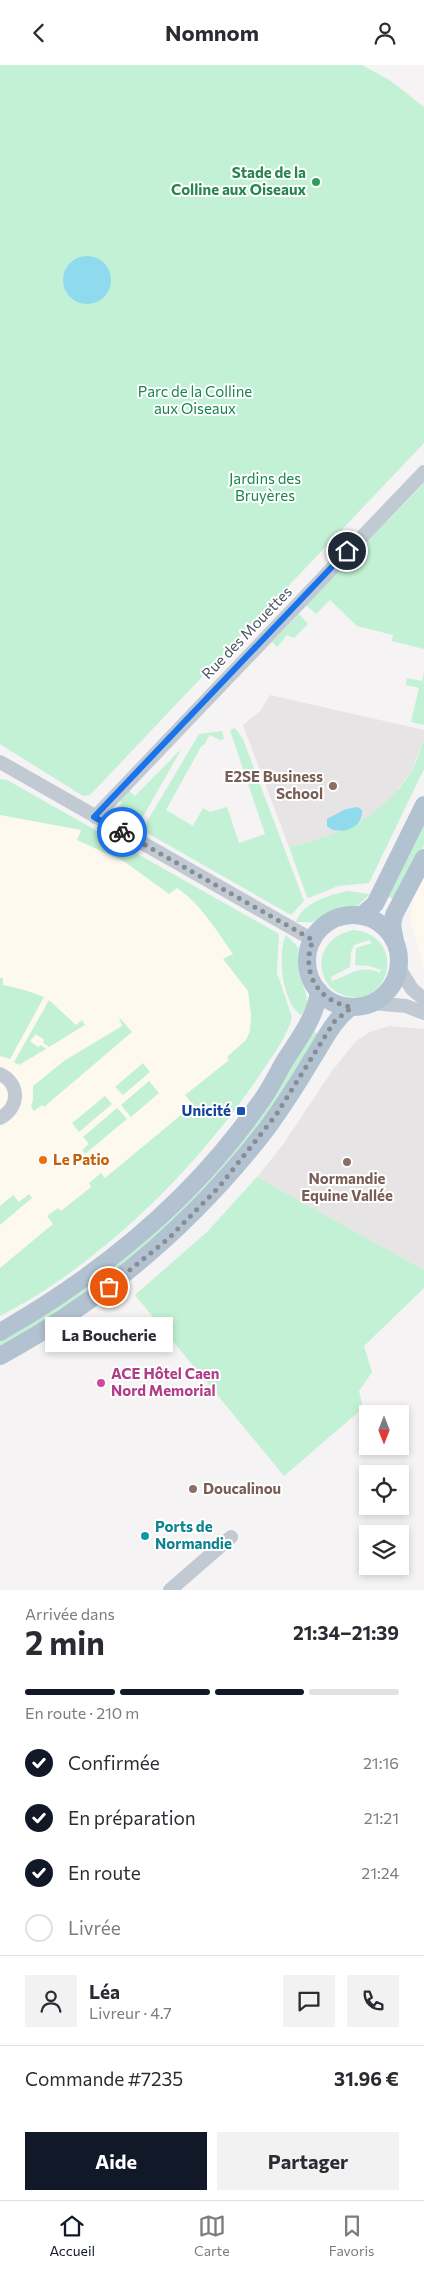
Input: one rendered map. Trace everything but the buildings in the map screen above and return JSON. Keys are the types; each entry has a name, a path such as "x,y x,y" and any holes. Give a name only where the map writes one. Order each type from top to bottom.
{"main road":[{"path":"361,916 379,896 424,805"},
{"path":"395,941 377,922 361,916 350,915 333,921 319,931 309,949 308,967 314,984 319,991 333,1002 352,1007 371,1003 390,989 399,968 399,954 392,925 394,915 424,857"},
{"path":"0,1333 63,1294 104,1264 183,1194 260,1103 315,1009 319,991"},
{"path":"0,1356 68,1316 102,1291 147,1257 194,1213 238,1165 268,1126 334,1022 352,1007"}],"street":[{"name":"Rue des Mouettes","path":"94,817 424,472"},
{"path":"0,762 313,940"},
{"path":"399,968 412,989 424,999"},
{"path":"371,1003 406,1006 424,1013"},
{"path":"0,1073 11,1081 16,1095 12,1110 0,1118"},
{"path":"170,1590 232,1537"}],"shaded area":[{"name":"E2SE Business School","path":"270,695 424,730 424,739 412,770 389,801 359,824 322,839 289,847 243,725 260,711"},
{"path":"0,779 279,939 277,956 279,981 292,1017 251,1089 216,1136 184,1170 108,1242 45,1289 0,1316"},
{"path":"424,877 424,967 410,921 413,899"},
{"name":"Normandie Equine Vallée","path":"389,1026 424,1029 424,1270 257,1177 282,1146 332,1071 356,1041 370,1032"}],"green space":[{"name":"Parc de la Colline aux Oiseaux","path":"0,65 362,65 391,81 424,107 424,443 90,795 83,796 0,744"},
{"path":"424,483 424,649 392,641 393,635 357,626 330,600 316,614 306,605"},
{"path":"299,614 308,624 294,638 287,635 277,647 272,642"},
{"path":"424,671 424,725 411,722 419,688 406,685 407,678 422,681"},
{"path":"235,728 243,739 304,901 291,915 142,830 199,734 222,731 224,739 220,740 210,735 204,745 202,745 166,810 193,826 203,808 210,812 227,807 239,843 265,834 230,730"},
{"path":"424,739 424,769 369,883 338,886 309,898 307,897 289,847 326,837 373,813 387,801 411,772"},
{"path":"182,748 137,827 118,817 116,810 122,803 118,799 128,790 135,796"},
{"path":"0,779 7,780 279,934 277,973 292,1017 280,1045 239,1105 180,1176 111,1241 74,1270 37,1295 0,1316 0,1268 53,1224 47,1216 58,1208 61,1211 91,1187 89,1183 101,1173 105,1178 193,1105 185,1095 229,1060 227,1057 246,1040 250,1031 251,1015 248,991 223,959 233,954 208,918 193,901 177,888 169,894 125,862 77,840 81,830 0,815"},
{"path":"424,820 424,845 396,901 387,896"},
{"path":"347,891 370,894 356,907 335,911 312,922 296,922 299,915 310,905 332,895"},
{"path":"354,930 371,935 381,945 387,957 387,970 382,982 374,992 361,997 346,996 335,991 324,977 322,968 323,953 332,940","holes":["369,940 372,943 356,948 355,965 370,966 381,970 380,973 361,970 332,981 331,977 350,967 351,952 354,945"]},
{"path":"286,935 298,947 298,968 307,1000 305,1010 301,1015 289,1000 283,977 282,954"},
{"path":"0,978 3,978 3,985 44,997 10,1059 0,1056"},
{"path":"49,1000 76,1025 82,1020 85,1025 49,1047 36,1034 30,1041 38,1047 41,1045 46,1049 19,1065 14,1062"},
{"path":"119,1017 132,1032 44,1107 42,1105 34,1111 31,1106 33,1086 64,1061 122,1026"},
{"path":"311,1030 320,1035 258,1131 143,1254 0,1351 0,1339 136,1246"},
{"path":"143,1063 150,1072 123,1095 115,1087"},
{"path":"149,1081 159,1093 131,1117 121,1105"},
{"path":"105,1096 112,1104 79,1132 72,1123"},
{"path":"117,1108 127,1119 85,1154 82,1150 89,1144 83,1137"},
{"path":"257,1177 424,1270 424,1288 364,1346 372,1372 359,1391 362,1405 359,1405 359,1411 284,1476 135,1295 207,1232"},
{"path":"29,1194 32,1198 0,1225 0,1206 13,1195 19,1202"}],"water":[{"path":"82,256 92,256 101,260 107,266 110,271 110,289 101,300 92,304 82,304 73,300 67,294 63,285 63,275 67,266 73,260"},
{"path":"358,807 362,810 362,816 355,826 344,831 338,831 327,826 327,819 346,809"}],"way so far":[{"path":"109,1287 168,1239 219,1187 276,1115 334,1022 352,1007 333,1002 319,991 314,984 308,967 309,949 313,940 122,832"}],"place":[{"name":"Stade de la Colline aux Oiseaux","path":"316,182"},
{"name":"E2SE Business School","path":"333,786"},
{"name":"Unicité","path":"241,1111"},
{"name":"Le Patio","path":"43,1160"},
{"name":"Normandie Equine Vallée","path":"347,1162"},
{"name":"La Boucherie","path":"109,1287"},
{"name":"ACE Hôtel Caen Nord Memorial","path":"101,1383"},
{"name":"Doucalinou","path":"193,1489"},
{"name":"Ports de Normandie","path":"145,1536"}],"route":[{"path":"122,832 94,817 347,551"}],"park label":[{"name":"Jardins des Bruyères","path":"265,488"}]}
